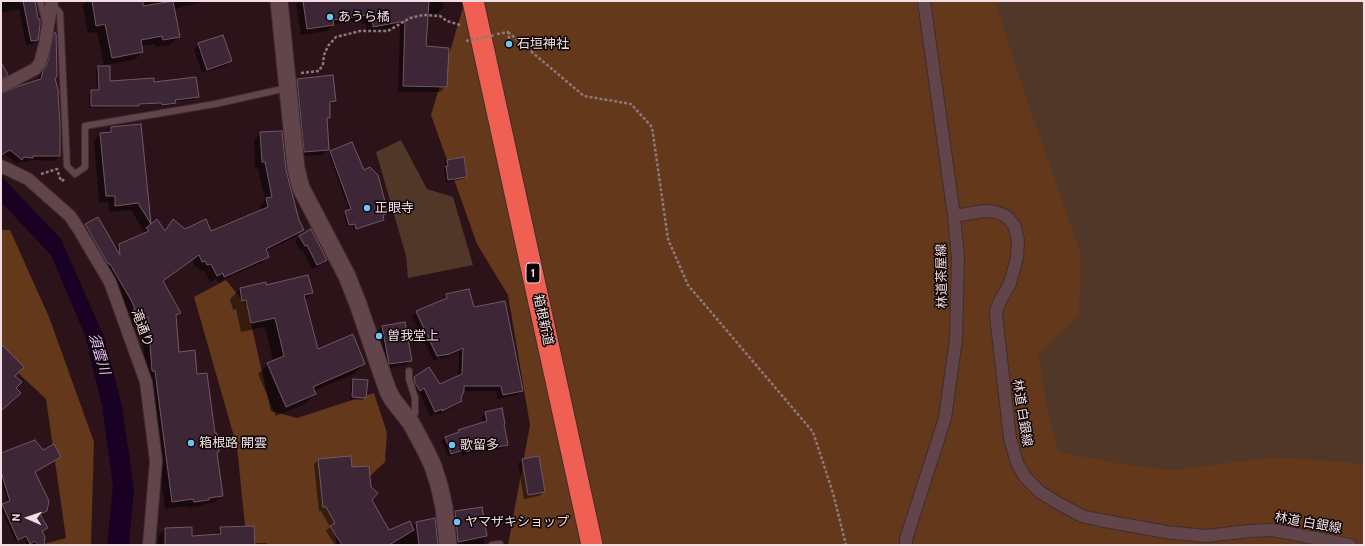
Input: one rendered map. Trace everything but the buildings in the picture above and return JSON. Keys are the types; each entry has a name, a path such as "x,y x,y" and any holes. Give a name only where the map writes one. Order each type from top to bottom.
{"highway":[{"name":"箱根新道","path":"473,1 592,545"}],"main road":[{"path":"279,1 296,168 301,188 347,276 366,324 392,400 411,423 433,466 444,507 448,545"}],"street":[{"name":"林道茶屋線","path":"906,545 906,539 945,418 956,339 958,258 938,89 924,1"},
{"path":"1,87 35,69 40,64 47,29 48,2"},
{"name":"滝通り","path":"1,166 28,179 70,216 110,282 146,382 156,461 149,545"},
{"name":"林道 白銀線","path":"954,216 985,211 996,212 1006,216 1014,225 1018,240 1017,258 1010,284 999,303 996,312 997,324 1010,438 1017,463 1025,477 1040,492 1082,516 1166,532 1206,536 1273,530 1350,545"}],"lane":[{"path":"48,2 60,13 67,166 75,174 85,167 85,126 215,104 287,81"},
{"path":"408,371 415,398 415,413 411,423"},
{"path":"492,545 500,544"}],"path":[{"path":"287,81 319,71 323,64 324,55 328,46 336,37 360,32 388,31 410,18 423,15 440,16 447,21 462,26"},
{"path":"466,41 508,32"},
{"path":"508,32 510,44"},
{"path":"508,32 584,96 631,104 652,128 668,239 688,285 813,432 834,493 846,545"},
{"path":"28,179 56,169 60,181 75,174"}],"shaded area":[{"path":"465,1 995,1 1024,91 1081,255 1079,315 1038,355 1047,408 1058,452 1121,464 1171,470 1277,457 1364,464 1364,545 508,545 530,425 508,295 477,244 431,115"},
{"path":"946,1 1364,1 1364,482 1308,493 1031,456"},
{"path":"401,140 427,189 453,197 473,265 408,278 406,256 376,152"},
{"path":"1,230 10,230 49,317 94,442 91,545 40,545 66,538 46,399 1,357"},
{"path":"226,280 247,306 271,411 297,418 374,393 387,433 385,462 347,498 335,535 337,545 247,545 237,447 194,297"}],"water":[{"name":"須雲川","path":"1,176 61,239 104,337 122,406 134,489 129,545 107,545 113,486 102,406 85,335 51,255 1,202"}],"place":[{"name":"あうら橘","path":"330,17"},
{"name":"石垣神社","path":"509,44"},
{"name":"正眼寺","path":"367,208"},
{"name":"曽我堂上","path":"379,336"},
{"name":"箱根路 開雲","path":"191,443"},
{"name":"歌留多","path":"452,445"},
{"name":"ヤマザキショップ","path":"457,522"}]}
